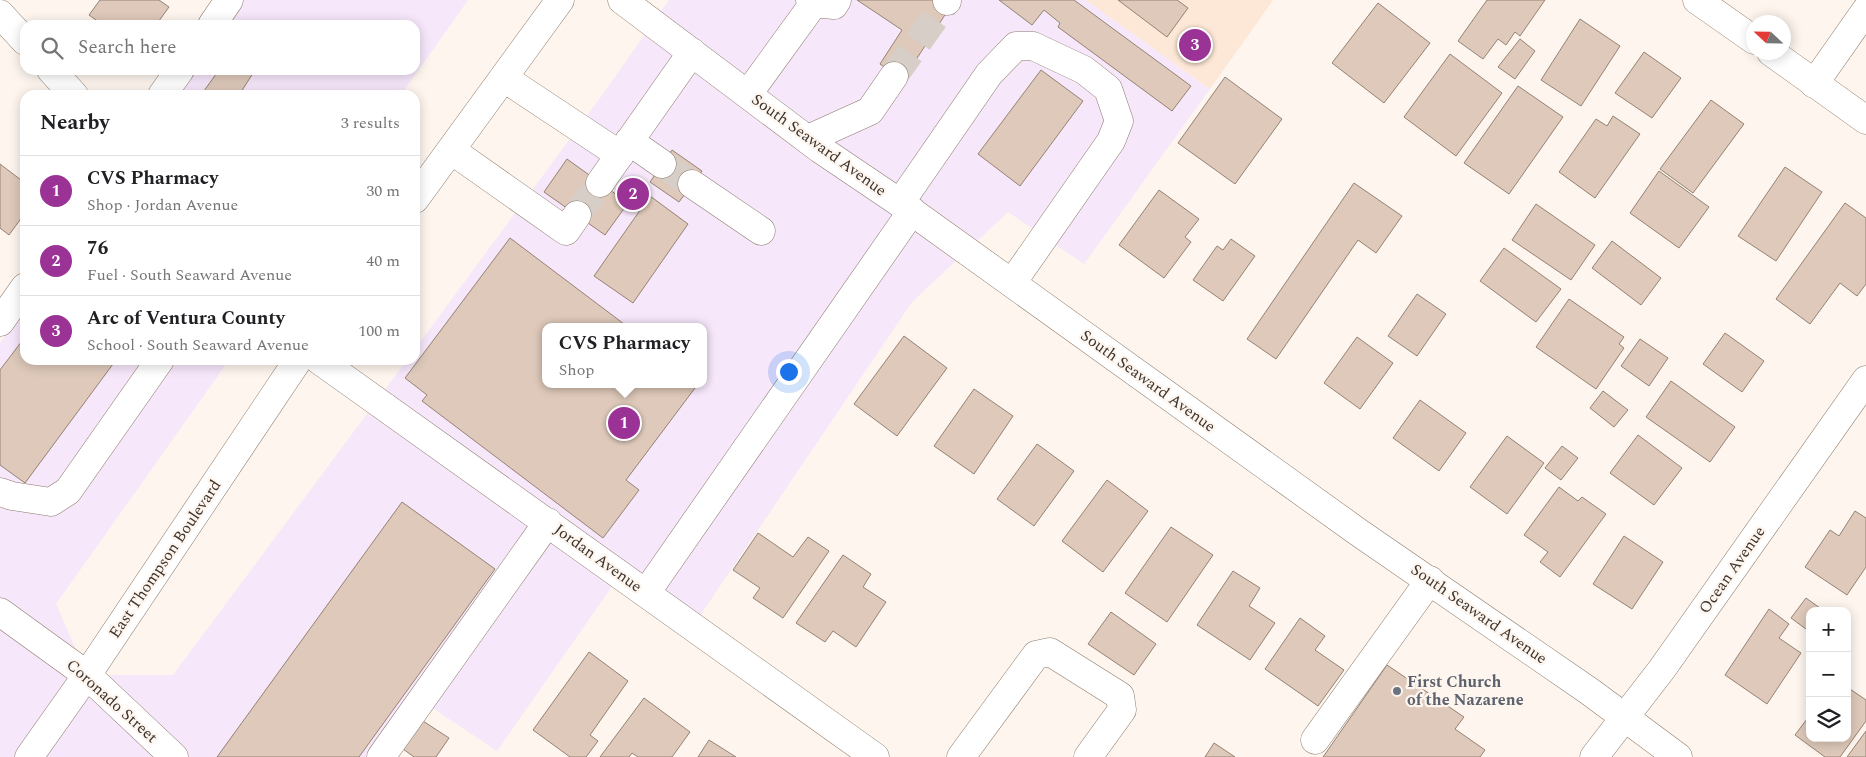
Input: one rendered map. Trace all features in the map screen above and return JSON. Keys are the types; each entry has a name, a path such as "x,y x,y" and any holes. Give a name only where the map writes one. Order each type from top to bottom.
{"main road":[{"path":"215,20 229,0"},
{"path":"420,192 560,0"},
{"name":"South Seaward Avenue","path":"622,0 808,139 906,207 1358,532 1624,716 1678,757"},
{"path":"1697,0 1746,34"},
{"path":"748,94 820,1"},
{"path":"1814,84 1866,10"},
{"path":"0,14 20,36"},
{"path":"646,593 906,207 989,74 1016,46 1034,46 1084,70 1108,89 1119,121 1111,141 1012,283"},
{"path":"600,183 692,52"},
{"path":"1782,60 1866,120"},
{"path":"56,75 69,90"},
{"path":"166,90 176,75"},
{"path":"808,139 870,111 894,76"},
{"path":"504,78 625,148 662,164"},
{"path":"451,150 566,231 577,216"},
{"path":"692,184 761,231"},
{"path":"0,322 20,294"},
{"path":"0,492 12,496 51,502 68,491 156,365"},
{"name":"East Thompson Boulevard","path":"29,757 87,675 295,365"},
{"name":"Jordan Avenue","path":"326,365 876,757"},
{"name":"Ocean Avenue","path":"1594,757 1662,669 1866,380"},
{"path":"381,757 548,522"},
{"path":"1315,740 1430,580"},
{"name":"Coronado Street","path":"0,612 87,675 174,757"},
{"path":"961,757 1036,655 1050,652 1120,696 1122,710 1088,757"}],"shaded area":[{"path":"244,0 468,0 420,68 420,20 230,20"},
{"path":"669,0 1086,0 1210,89 1084,264 1008,212 912,302 693,626 620,575 497,751 422,701 381,757 0,757 0,343 20,314 20,365 225,365 56,604 87,675 173,675 403,365 420,365 420,342 603,94"},
{"path":"1086,0 1273,0 1210,89"},
{"path":"189,75 415,75 405,90 179,90"}],"building":[{"path":"100,0 159,0 169,7 160,20 96,20 89,15"},
{"path":"857,0 939,0 950,7 903,80 880,64 902,30"},
{"path":"999,0 1074,0 1191,86 1172,111 1058,27 1060,23 1044,10 1032,25"},
{"path":"1118,0 1177,0 1188,8 1167,37"},
{"path":"1487,0 1545,0 1520,36 1515,32 1506,45 1498,39 1483,59 1458,41"},
{"path":"1378,3 1430,43 1384,103 1332,63"},
{"path":"1580,19 1620,46 1581,106 1541,80"},
{"path":"1520,39 1535,51 1515,79 1498,67"},
{"path":"1644,52 1681,78 1652,118 1615,93"},
{"path":"1450,54 1502,93 1456,156 1404,117"},
{"path":"1041,70 1083,101 1020,186 978,154"},
{"path":"215,75 252,75 242,90 205,90"},
{"path":"1225,77 1282,119 1235,184 1178,143"},
{"path":"1518,86 1563,117 1509,194 1464,163"},
{"path":"1711,100 1744,124 1693,193 1660,169"},
{"path":"1613,116 1640,134 1595,198 1559,172 1596,119 1607,126"},
{"path":"672,150 702,171 679,202 650,182"},
{"path":"567,159 628,203 605,235 544,192"},
{"path":"0,164 20,179 20,220 9,235 0,228"},
{"path":"1785,167 1822,192 1776,261 1738,236"},
{"path":"1659,171 1709,207 1679,248 1630,213"},
{"path":"1354,183 1402,216 1376,253 1358,240 1276,359 1247,339"},
{"path":"1159,190 1199,219 1185,237 1191,242 1164,278 1119,245"},
{"path":"650,196 688,224 633,303 594,276"},
{"path":"1845,203 1866,218 1866,284 1857,296 1840,283 1810,324 1776,299"},
{"path":"1536,204 1595,245 1571,280 1512,240"},
{"path":"510,238 623,323 542,323 542,388 695,388 626,480 639,490 603,538 422,401 427,395 405,378 415,365 420,365 420,358"},
{"path":"1231,239 1255,256 1223,301 1193,280 1217,246 1223,250"},
{"path":"1612,241 1661,278 1641,305 1592,268"},
{"path":"1504,248 1561,289 1536,322 1480,281"},
{"path":"1417,294 1446,314 1417,356 1388,336"},
{"path":"1569,299 1624,337 1619,344 1624,348 1596,389 1536,347"},
{"path":"1725,333 1764,361 1742,392 1703,364"},
{"path":"904,336 947,368 897,436 854,404"},
{"path":"1357,337 1393,363 1360,409 1324,383"},
{"path":"1640,339 1668,358 1649,386 1621,366"},
{"path":"20,344 20,365 112,365 25,483 0,465 0,370"},
{"path":"1671,381 1735,427 1710,462 1646,417"},
{"path":"974,389 1013,416 974,474 934,446"},
{"path":"1603,391 1628,410 1614,427 1590,408"},
{"path":"1420,400 1466,433 1439,471 1393,438"},
{"path":"1638,435 1682,468 1654,505 1610,473"},
{"path":"1507,436 1544,463 1507,514 1470,487"},
{"path":"1037,444 1074,471 1034,526 997,499"},
{"path":"1562,446 1578,458 1561,480 1545,468"},
{"path":"1107,480 1148,511 1103,572 1062,541"},
{"path":"1559,487 1578,501 1582,497 1606,514 1560,577 1540,562 1548,552 1524,535"},
{"path":"402,502 495,569 359,757 217,757"},
{"path":"1855,511 1866,518 1866,567 1847,595 1805,567 1830,530 1839,536"},
{"path":"1171,527 1213,555 1167,622 1125,593"},
{"path":"758,533 793,557 808,537 829,551 783,618 753,598 760,588 733,570"},
{"path":"1624,536 1663,562 1632,609 1593,584"},
{"path":"843,555 871,574 863,587 886,602 856,647 833,631 825,642 796,623"},
{"path":"1233,571 1260,588 1249,606 1275,623 1250,660 1197,625"},
{"path":"1806,598 1818,607 1806,607 1806,629 1791,618"},
{"path":"1769,609 1789,624 1779,638 1801,653 1767,704 1725,675"},
{"path":"1111,612 1156,644 1134,675 1088,644"},
{"path":"1300,618 1325,636 1315,650 1344,670 1318,706 1265,669"},
{"path":"589,652 628,681 590,735 598,741 586,757 570,757 533,730"},
{"name":"First Church of the Nazarene","path":"1387,665 1464,717 1455,729 1485,750 1480,757 1323,757"},
{"path":"1851,690 1866,700 1866,721 1851,742"},
{"path":"644,698 690,732 672,757 638,757 632,753 629,757 600,757"},
{"path":"1806,720 1806,742 1851,742 1840,757 1825,757 1795,735"},
{"path":"423,721 449,738 436,757 414,757 403,749"},
{"path":"1866,731 1866,757 1847,757"},
{"path":"709,740 736,757 698,757"},
{"path":"1214,743 1235,757 1205,757"}],"tunnel":[{"path":"894,76 947,1"},
{"path":"662,164 692,184"},
{"path":"577,215 600,183"}],"place":[{"name":"Arc of Ventura County","path":"1195,45"},
{"name":"76","path":"633,194"},
{"name":"CVS Pharmacy","path":"624,423"},
{"name":"First Church of the Nazarene","path":"1397,691"}]}
